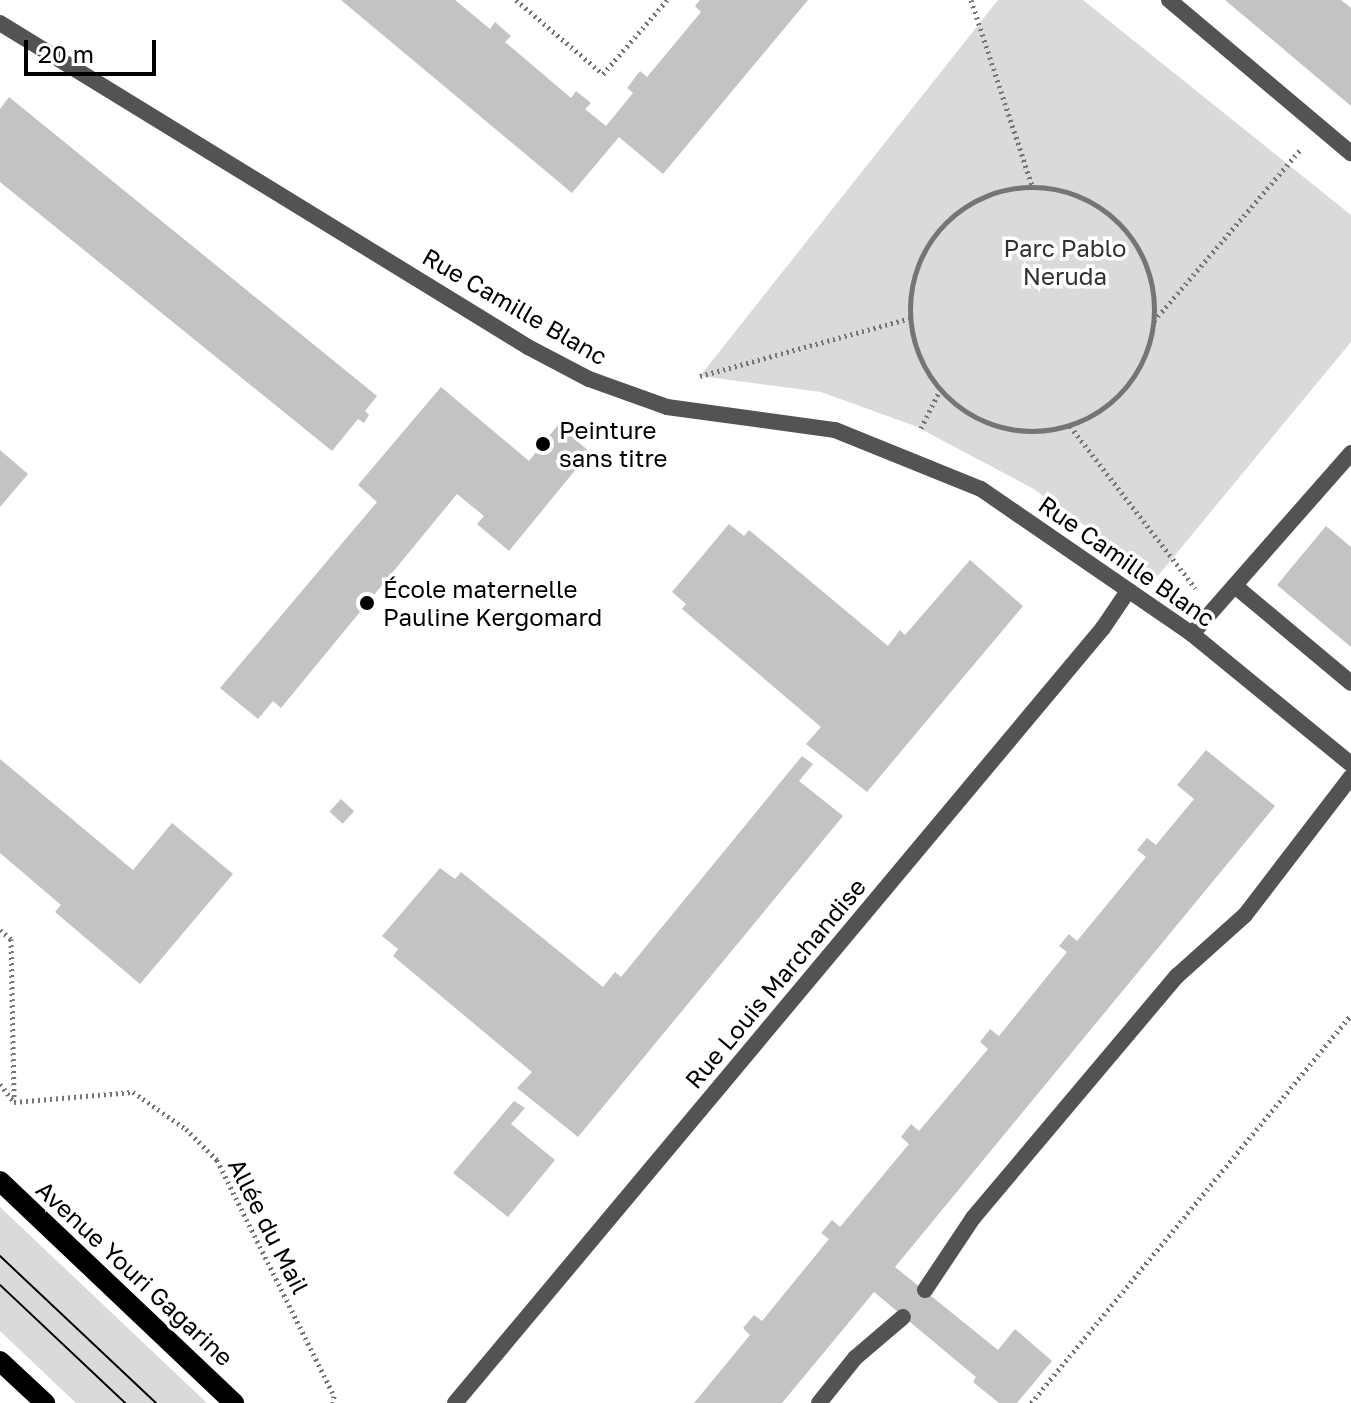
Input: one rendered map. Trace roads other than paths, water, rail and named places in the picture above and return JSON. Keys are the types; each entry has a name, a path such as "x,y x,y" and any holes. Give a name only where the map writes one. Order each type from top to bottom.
{"main road":[{"name":"Avenue Youri Gagarine","path":"0,1181 234,1403"},
{"path":"0,1361 45,1403"}],"street":[{"path":"1169,0 1351,153"},
{"name":"Rue Camille Blanc","path":"0,23 515,339 589,379 667,407 835,430 981,489 1192,634 1351,764"},
{"path":"1192,634 1348,464"},
{"path":"1235,586 1351,683"},
{"name":"Rue Louis Marchandise","path":"455,1403 1103,628 1128,591"},
{"path":"925,1290 973,1218 1177,976 1245,915 1351,777"},
{"path":"819,1403 855,1358 903,1317"}],"tram line":[{"path":"0,1256 156,1403"},
{"path":"0,1285 125,1403"}],"place":[{"name":"Peinture sans titre","path":"543,444"},
{"name":"École maternelle Pauline Kergomard","path":"367,603"}],"park label":[{"name":"Parc Pablo Neruda","path":"1065,262"}]}
